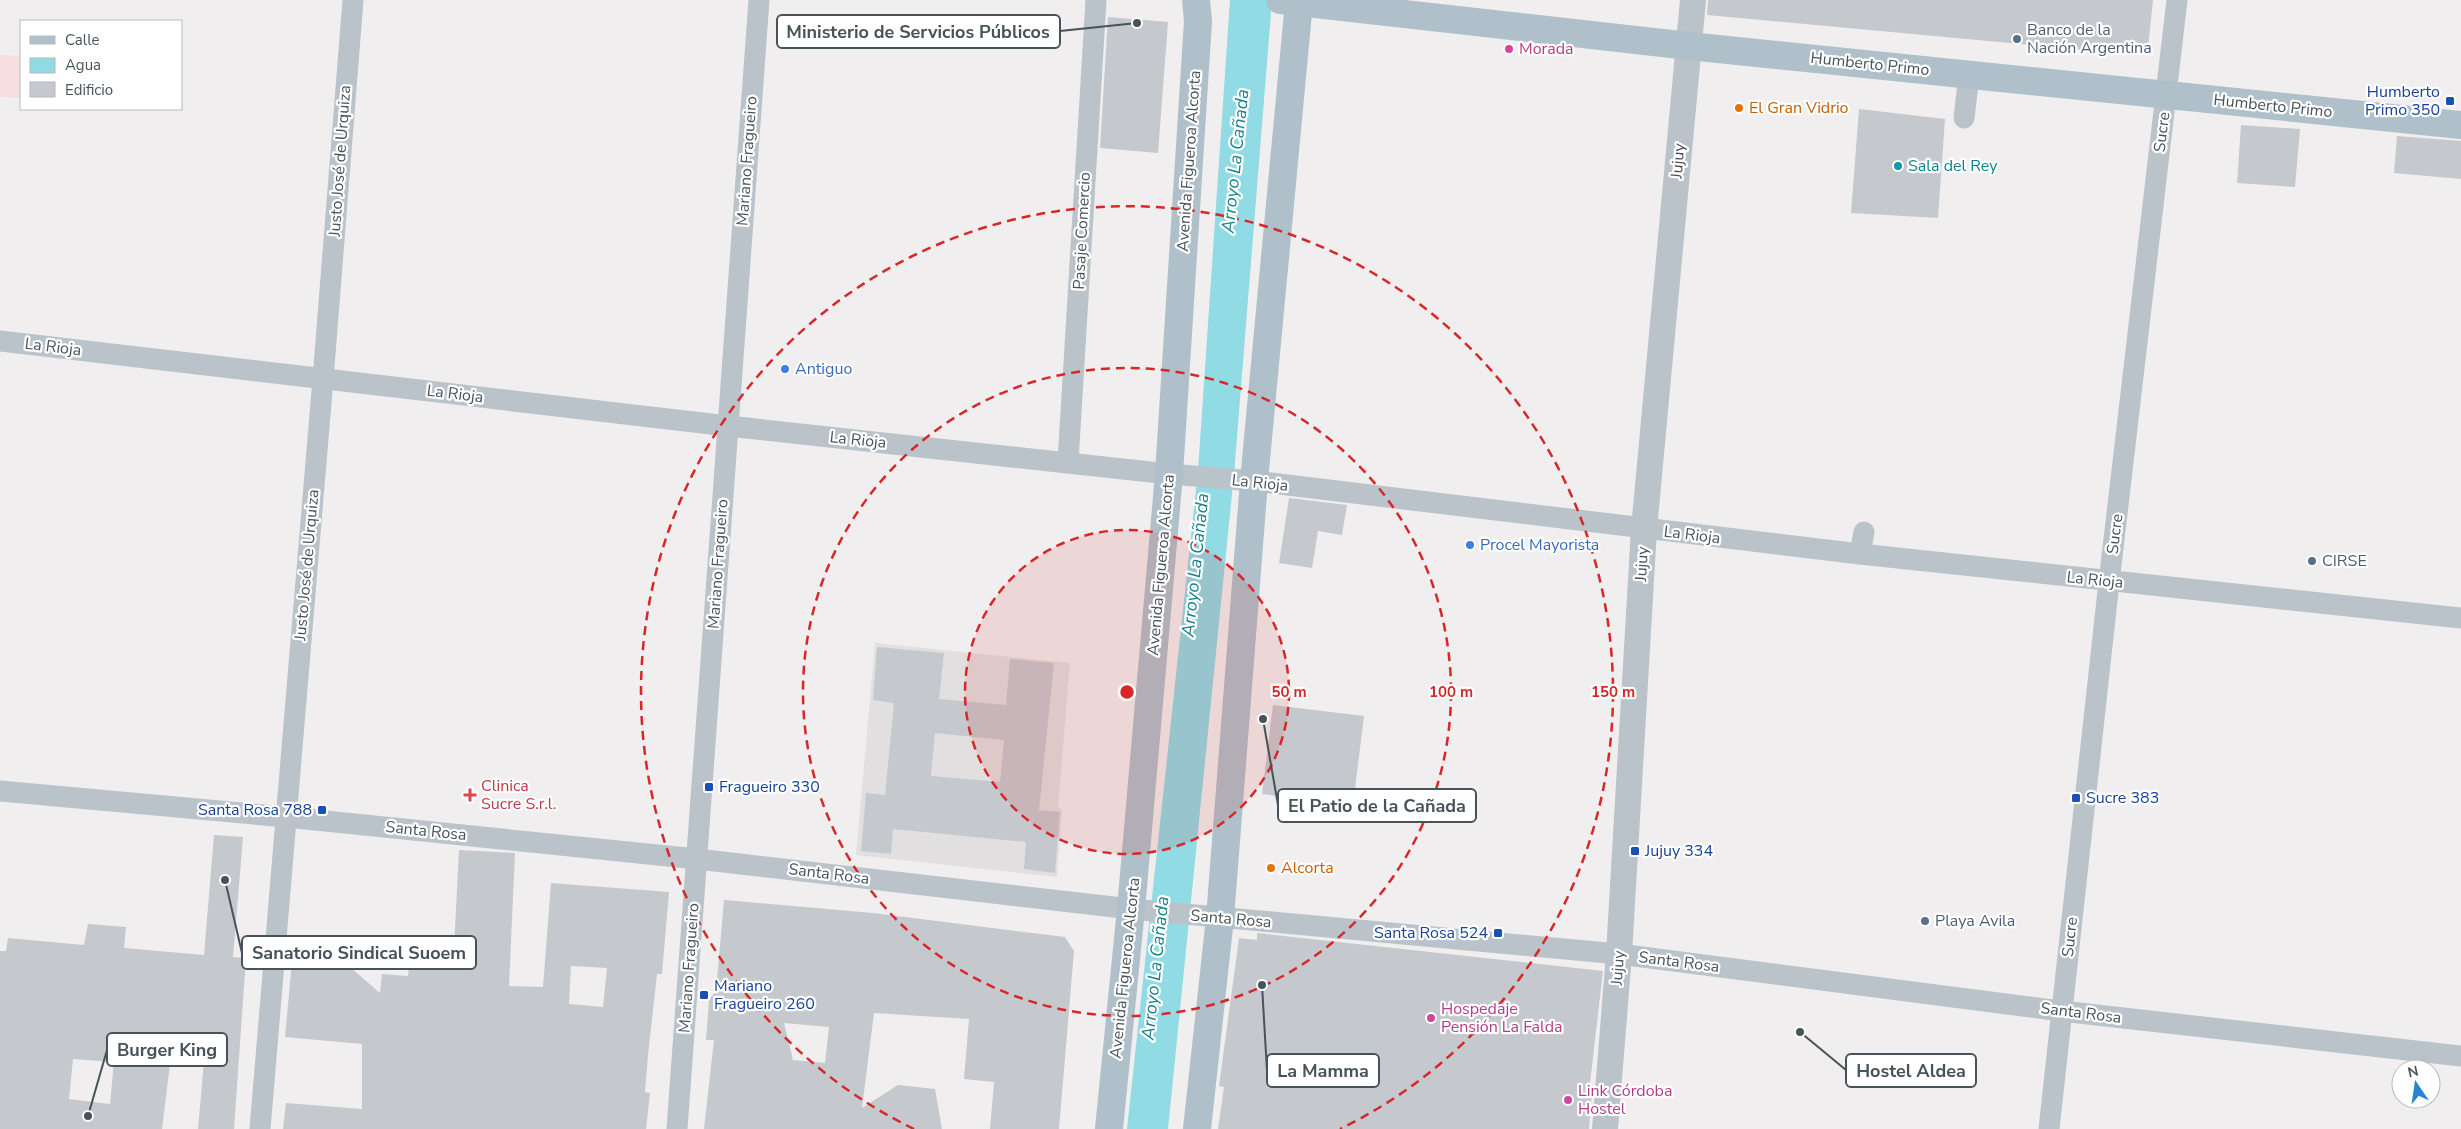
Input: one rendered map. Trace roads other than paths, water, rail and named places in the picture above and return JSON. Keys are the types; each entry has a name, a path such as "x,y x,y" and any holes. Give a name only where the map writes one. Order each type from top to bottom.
{"main road":[{"name":"Avenida Figueroa Alcorta","path":"1109,1129 1131,910 1168,474 1198,21 1196,0"},
{"name":"Humberto Primo","path":"1293,1 1689,46 2461,125"},
{"path":"1197,1129 1220,918 1293,1"}],"street":[{"name":"Justo José de Urquiza","path":"260,1129 324,379 353,0"},
{"name":"Mariano Fragueiro","path":"677,1129 759,0"},
{"name":"Pasaje Comercio","path":"1068,462 1096,0"},
{"name":"Jujuy","path":"1605,1129 1619,954 1644,529 1692,0"},
{"name":"Sucre","path":"2049,1129 2109,582 2177,0"},
{"path":"1964,118 1969,75"},
{"name":"La Rioja","path":"0,341 728,426 1168,474 1254,481 1860,554 2461,618"},
{"path":"1860,554 1864,532"},
{"name":"Santa Rosa","path":"0,791 286,817 697,859 1131,910 1619,954 2061,1011 2461,1056"}],"water":[{"name":"Arroyo La Cañada","path":"1230,0 1272,0 1234,474 1168,1129 1127,1129 1198,471"}],"place":[{"name":"Ministerio de Servicios Públicos","path":"1137,23"},
{"name":"Banco de la Nación Argentina","path":"2017,39"},
{"name":"Morada","path":"1509,49"},
{"name":"Humberto Primo 350","path":"2450,101"},
{"name":"El Gran Vidrio","path":"1739,108"},
{"name":"Sala del Rey","path":"1898,166"},
{"name":"Antiguo","path":"785,369"},
{"name":"Procel Mayorista","path":"1470,545"},
{"name":"CIRSE","path":"2312,561"},
{"name":"El Patio de la Cañada","path":"1263,719"},
{"name":"Fragueiro 330","path":"709,787"},
{"name":"Clinica Sucre S.r.l.","path":"470,795"},
{"name":"Sucre 383","path":"2076,798"},
{"name":"Santa Rosa 788","path":"322,810"},
{"name":"Jujuy 334","path":"1635,851"},
{"name":"Alcorta","path":"1271,868"},
{"name":"Sanatorio Sindical Suoem","path":"225,880"},
{"name":"Playa Avila","path":"1925,921"},
{"name":"Santa Rosa 524","path":"1498,933"},
{"name":"La Mamma","path":"1262,985"},
{"name":"Mariano Fragueiro 260","path":"704,995"},
{"name":"Hospedaje Pensión La Falda","path":"1431,1018"},
{"name":"Hostel Aldea","path":"1800,1032"},
{"name":"Link Córdoba Hostel","path":"1568,1100"},
{"name":"Burger King","path":"88,1116"}]}
